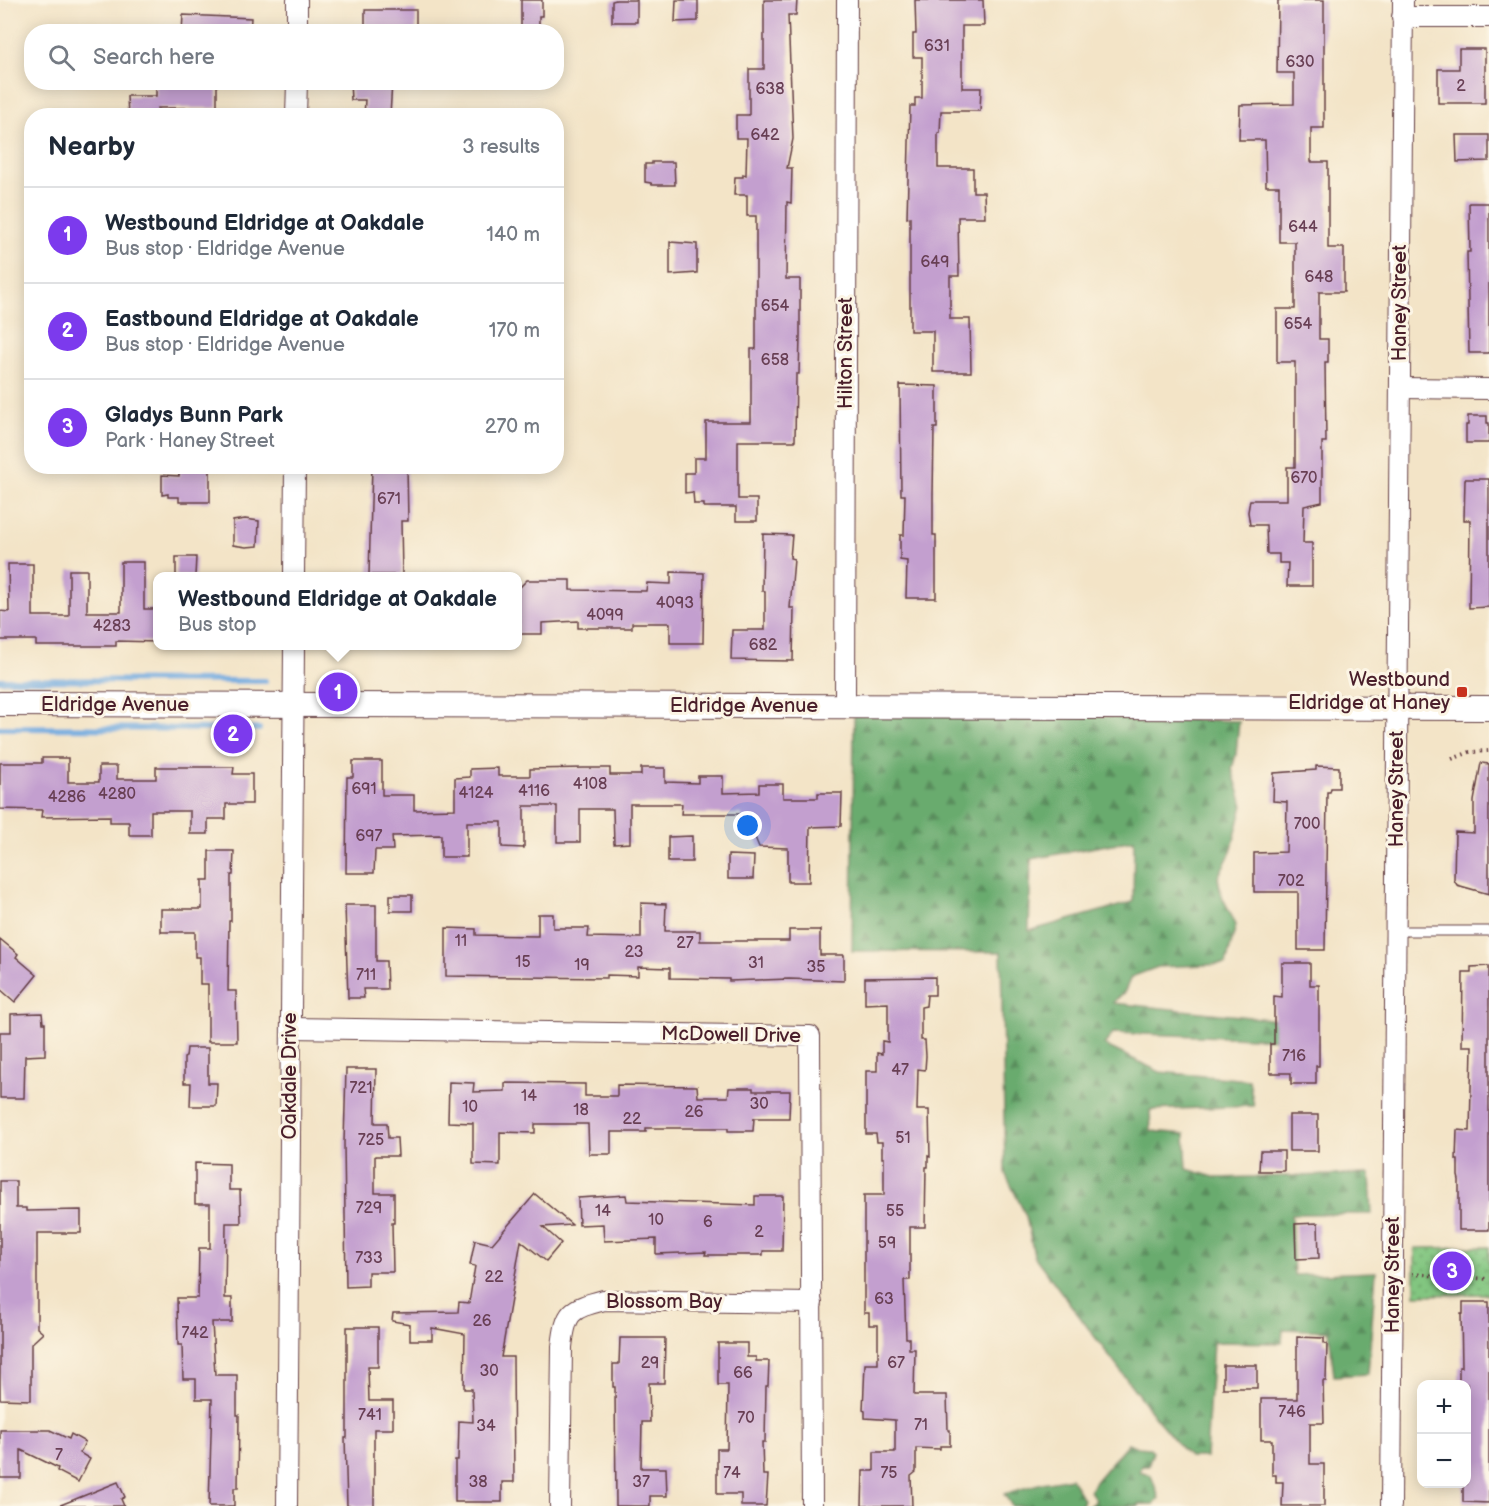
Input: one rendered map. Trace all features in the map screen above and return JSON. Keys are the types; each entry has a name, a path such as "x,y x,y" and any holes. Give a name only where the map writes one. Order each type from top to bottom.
{"street":[{"path":"297,0 297,24"},
{"name":"Hilton Street","path":"845,706 847,0"},
{"path":"1403,9 1489,17"},
{"name":"Haney Street","path":"1391,1506 1403,9"},
{"path":"296,108 297,90"},
{"path":"1400,388 1489,389"},
{"path":"294,572 295,474"},
{"name":"Oakdale Drive","path":"287,1506 294,650"},
{"name":"Eldridge Avenue","path":"0,704 1489,708"},
{"name":"McDowell Drive","path":"291,1028 810,1036 812,1506"},
{"name":"Blossom Bay","path":"560,1506 561,1347 564,1324 570,1312 584,1305 604,1300 812,1303"}],"lane":[{"path":"1396,932 1489,931"}],"path":[{"path":"1452,759 1470,752 1489,751"},
{"path":"1393,1273 1489,1280"}],"green space":[{"path":"854,709 1239,721 1232,769 1243,805 1231,852 1218,877 1221,894 1236,925 1226,964 1158,967 1131,977 1125,991 1113,1003 1288,1021 1284,1039 1113,1033 1104,1045 1160,1072 1249,1080 1254,1106 1150,1110 1151,1131 1185,1134 1187,1169 1217,1178 1370,1174 1372,1214 1291,1214 1294,1275 1376,1272 1368,1374 1334,1376 1329,1331 1283,1329 1282,1343 1213,1342 1206,1457 1189,1457 1155,1417 1034,1256 1026,1216 1005,1173 1001,952 852,951","holes":["1134,840 1133,902 1029,931 1031,859"]},
{"path":"1489,1247 1489,1294 1415,1295 1415,1248"},
{"path":"1128,1443 1137,1447 1150,1448 1153,1452 1148,1466 1142,1466 1140,1471 1151,1475 1159,1498 1154,1504 1139,1504 1139,1506 1089,1506 1096,1500 1090,1491 1094,1483"},
{"path":"1071,1478 1083,1499 1081,1506 1012,1506 1004,1494 1042,1483"}],"building":[{"path":"521,0 542,0 542,16 539,16 539,24 521,24"},
{"path":"637,0 637,22 612,22 612,1"},
{"path":"676,0 698,0 698,21 675,22"},
{"path":"764,0 797,0 796,15 788,15 793,139 787,168 792,168 791,203 787,202 786,279 800,279 799,374 796,374 795,441 738,441 738,499 757,499 757,521 736,521 736,507 704,507 704,504 694,504 693,492 685,493 685,473 694,473 694,458 706,458 706,422 751,422 751,349 756,349 756,216 747,216 747,195 734,195 735,177 746,175 747,138 736,138 736,115 749,115 749,69 764,69"},
{"path":"915,0 983,0 984,26 962,26 962,88 981,88 980,111 941,111 940,133 938,133 938,168 973,168 973,192 984,192 985,217 958,217 959,276 950,276 950,319 970,319 971,372 933,372 933,331 910,331 910,217 907,218 910,106 915,106 915,98 922,98 922,57 913,57 913,34 916,34"},
{"path":"1278,0 1324,0 1324,128 1311,128 1311,162 1328,162 1328,248 1344,248 1344,292 1319,292 1319,339 1328,339 1328,362 1325,362 1326,442 1322,442 1322,502 1304,506 1303,543 1312,543 1312,586 1287,586 1288,563 1279,563 1279,554 1267,554 1266,525 1250,525 1248,512 1250,500 1287,500 1287,467 1295,467 1295,362 1277,362 1277,309 1295,309 1295,242 1279,242 1279,186 1266,186 1265,140 1239,140 1240,105 1294,104 1294,73 1277,73"},
{"path":"365,10 416,10 416,24 365,24"},
{"path":"183,15 251,18 251,24 182,24"},
{"path":"1459,49 1485,49 1485,103 1438,103 1438,69 1459,69"},
{"path":"156,90 217,90 217,108 128,108 127,96 156,96"},
{"path":"350,90 392,90 390,108 364,108 365,100 351,100"},
{"path":"1456,135 1489,135 1489,161 1457,162"},
{"path":"652,162 674,162 675,185 652,185 645,182 645,164 652,164"},
{"path":"1469,203 1489,203 1489,353 1469,353 1467,252 1470,252"},
{"path":"670,242 697,244 697,273 670,275"},
{"path":"900,385 937,386 933,495 933,535 936,535 936,598 906,598 907,561 900,560 900,535 904,535 905,495 901,495"},
{"path":"1468,416 1487,416 1489,443 1466,443"},
{"path":"179,474 210,474 210,502 179,502 179,497 162,495 162,475 179,476"},
{"path":"372,474 407,474 408,521 401,521 402,572 369,572"},
{"path":"1465,479 1489,479 1489,607 1469,608 1470,520 1464,520"},
{"path":"245,519 259,521 258,546 233,545 233,521"},
{"path":"763,534 792,535 790,558 794,559 790,608 794,608 793,661 731,660 732,630 765,630 765,591 762,591"},
{"path":"176,557 196,557 195,572 176,572"},
{"path":"121,562 144,562 144,609 153,609 153,642 116,641 116,646 36,646 36,640 0,640 0,611 9,612 8,564 33,564 33,616 69,616 69,570 87,570 87,612 121,612"},
{"path":"671,572 704,573 703,643 670,643 670,623 632,623 632,628 578,628 578,621 542,623 542,634 522,634 522,585 527,580 570,580 570,590 646,591 647,583 671,584"},
{"path":"42,758 68,758 68,782 99,782 99,766 117,766 117,779 156,779 156,767 234,767 233,774 252,774 252,804 226,804 226,819 208,819 208,834 190,834 190,811 151,811 151,835 129,835 129,822 110,822 110,816 41,817 42,810 0,809 0,763 42,763"},
{"path":"353,761 382,761 382,795 414,795 414,810 455,809 455,778 470,777 470,769 498,768 498,776 530,776 530,769 610,768 610,775 641,775 641,768 665,768 665,782 698,783 698,776 723,776 723,793 759,792 759,784 783,784 783,798 818,798 818,793 842,793 841,826 810,827 809,882 788,882 788,848 759,847 749,823 742,823 742,814 681,814 682,804 630,804 630,843 614,844 613,809 580,809 580,842 557,842 557,806 524,806 524,848 502,847 502,822 467,822 467,857 441,857 441,835 392,836 393,850 375,850 374,873 346,873 347,777 353,777"},
{"path":"1481,763 1489,764 1489,894 1457,885 1454,880 1455,832 1474,833 1474,801"},
{"path":"1316,766 1339,767 1339,788 1331,788 1330,792 1327,792 1325,950 1298,950 1298,892 1254,892 1254,853 1286,852 1287,802 1273,801 1274,773 1316,770"},
{"path":"692,836 692,862 668,862 668,837"},
{"path":"209,851 234,851 233,875 231,875 231,921 229,921 228,991 236,991 237,1042 208,1042 208,984 200,984 200,957 195,957 195,932 161,932 161,909 202,909 202,880 209,880"},
{"path":"728,855 754,856 753,879 728,879"},
{"path":"390,895 412,895 412,911 390,911"},
{"path":"641,903 666,904 665,931 700,931 700,941 789,941 789,930 820,930 820,955 844,955 844,981 789,979 729,981 729,979 670,978 670,968 638,967 638,976 607,975 607,978 446,976 446,928 476,929 476,935 538,936 538,914 553,914 553,928 589,928 588,937 641,938"},
{"path":"345,905 376,905 376,961 386,961 387,989 363,989 364,998 348,998"},
{"path":"0,939 18,954 16,957 37,975 15,1002 0,989"},
{"path":"1282,963 1310,963 1310,985 1319,985 1319,1066 1316,1066 1316,1084 1291,1084 1291,1073 1270,1073 1270,1044 1274,1044 1274,996 1282,997"},
{"path":"1489,966 1489,1230 1459,1230 1457,1130 1470,1131 1472,1046 1462,1046 1463,972 1471,972 1471,967"},
{"path":"935,977 935,995 927,995 926,1006 921,1007 921,1040 925,1040 926,1056 925,1070 918,1069 917,1110 929,1110 930,1157 928,1156 928,1167 926,1167 925,1227 910,1227 910,1280 904,1280 906,1338 909,1338 909,1349 915,1349 914,1395 947,1395 950,1446 940,1446 940,1449 916,1448 916,1472 911,1476 912,1506 862,1506 863,1471 874,1471 874,1452 895,1452 895,1420 865,1418 863,1410 865,1364 878,1364 878,1325 869,1325 869,1313 864,1313 864,1195 884,1195 882,1142 877,1142 876,1134 866,1134 866,1071 877,1071 877,1053 882,1054 882,1041 888,1042 888,1003 865,1004 865,978"},
{"path":"42,1013 43,1023 45,1023 45,1055 25,1056 24,1098 0,1098 0,1032 11,1032 11,1014"},
{"path":"187,1048 208,1048 208,1083 217,1083 216,1106 190,1106 191,1083 184,1083 184,1058"},
{"path":"346,1069 376,1069 375,1123 387,1123 388,1138 397,1138 398,1156 375,1156 375,1193 394,1193 393,1272 368,1272 368,1286 346,1287 344,1143"},
{"path":"449,1082 474,1083 473,1092 505,1091 505,1083 585,1084 585,1096 617,1096 617,1085 697,1086 698,1097 728,1097 729,1088 753,1088 753,1091 790,1091 789,1118 754,1118 753,1131 728,1131 728,1128 646,1128 646,1132 611,1132 611,1154 589,1154 588,1124 535,1124 535,1133 500,1132 500,1165 473,1164 473,1123 448,1122"},
{"path":"1289,1115 1318,1115 1318,1151 1289,1151"},
{"path":"1260,1151 1284,1151 1284,1171 1259,1171"},
{"path":"195,1163 229,1164 229,1190 240,1190 241,1223 226,1223 225,1298 232,1298 232,1322 212,1322 215,1375 237,1375 238,1488 234,1488 234,1506 209,1506 212,1399 196,1399 196,1379 183,1379 182,1345 178,1345 177,1298 198,1298 199,1248 210,1248 210,1204 195,1204"},
{"path":"0,1181 16,1181 16,1208 26,1208 26,1211 81,1210 81,1233 37,1233 37,1328 43,1333 31,1344 31,1400 0,1399"},
{"path":"535,1194 572,1225 543,1227 561,1243 546,1261 521,1241 501,1357 513,1357 514,1482 502,1482 502,1502 455,1502 455,1460 458,1460 459,1421 473,1422 472,1389 464,1389 465,1334 432,1328 432,1340 410,1340 410,1324 392,1321 393,1313 458,1312 459,1302 469,1303 475,1266 470,1265 475,1240 492,1244"},
{"path":"626,1195 627,1201 755,1205 755,1196 783,1196 782,1251 763,1251 763,1255 705,1255 706,1252 656,1254 656,1239 604,1241 603,1224 579,1225 578,1198"},
{"path":"1318,1223 1319,1258 1296,1259 1295,1224"},
{"path":"1463,1302 1489,1302 1489,1503 1463,1502 1463,1488 1471,1488 1471,1380 1459,1380 1459,1367 1462,1367 1461,1314 1463,1314"},
{"path":"347,1327 378,1327 378,1367 368,1367 369,1401 393,1401 393,1429 374,1429 374,1506 347,1506 345,1438 347,1438"},
{"path":"1297,1337 1324,1338 1324,1343 1327,1344 1326,1381 1323,1381 1324,1423 1310,1423 1310,1464 1324,1464 1324,1506 1282,1506 1283,1482 1276,1482 1276,1475 1272,1475 1272,1440 1261,1440 1261,1399 1297,1399"},
{"path":"620,1338 665,1338 664,1383 649,1383 650,1422 642,1422 641,1468 666,1468 667,1496 650,1496 650,1506 616,1506 613,1364 619,1364"},
{"path":"718,1343 747,1343 747,1357 756,1357 756,1361 769,1361 765,1442 762,1442 763,1475 768,1475 766,1506 741,1506 741,1494 717,1494 717,1449 727,1449 728,1385 718,1385"},
{"path":"1223,1365 1257,1365 1257,1388 1223,1388"},
{"path":"0,1430 50,1430 69,1439 71,1434 85,1442 80,1453 90,1459 78,1482 57,1471 58,1468 21,1450 21,1478 0,1478"},
{"path":"118,1482 125,1497 121,1499 124,1506 58,1506"}],"waterway":[{"path":"0,680 265,681"},
{"path":"0,728 259,729"}],"place":[{"name":"Westbound Eldridge at Oakdale","path":"338,692"},
{"name":"Westbound Eldridge at Haney","path":"1462,692"},
{"name":"Eastbound Eldridge at Oakdale","path":"233,734"},
{"name":"Gladys Bunn Park","path":"1452,1271"}]}
